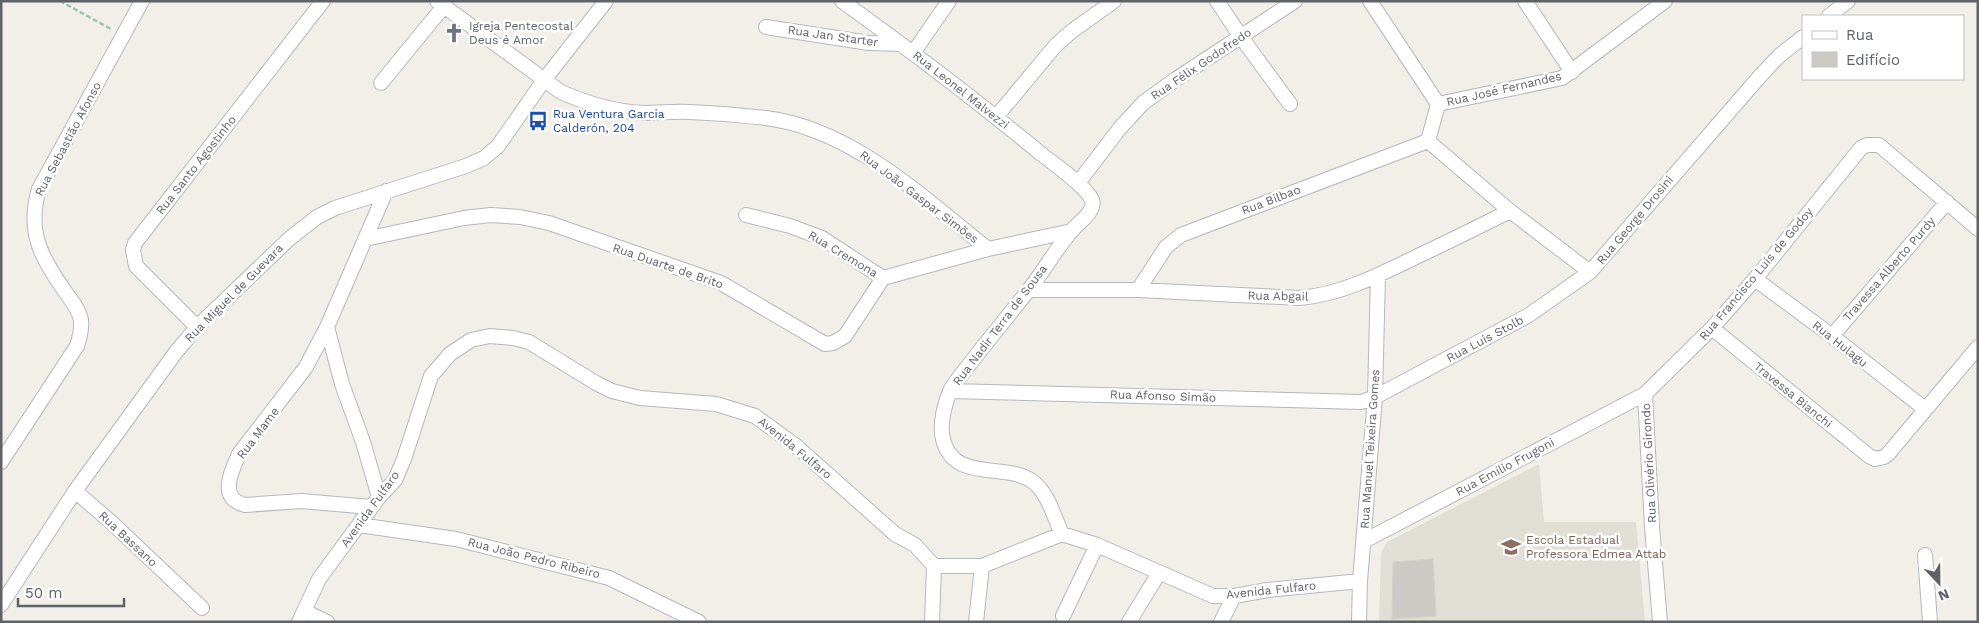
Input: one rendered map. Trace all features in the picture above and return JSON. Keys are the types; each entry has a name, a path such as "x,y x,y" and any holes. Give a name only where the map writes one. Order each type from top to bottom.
{"street":[{"name":"Rua Sebastião Afonso","path":"1,462 77,346 82,331 81,318 75,306 46,263 38,245 34,226 34,206 39,189 142,1"},
{"name":"Rua Santo Agostinho","path":"197,327 136,266 133,250 135,243 323,1"},
{"name":"Rua Miguel de Guevara","path":"1,604 76,491 176,352 197,327 289,239 317,217 334,208 466,166 484,158 498,146 544,80 606,1"},
{"name":"Rua Leonel Malvezzi","path":"842,1 996,117 1078,183"},
{"path":"913,53 949,1"},
{"path":"996,117 1056,45 1114,1"},
{"path":"1217,1 1290,104"},
{"name":"Rua Félix Godofredo","path":"1078,183 1120,128 1143,104 1176,79 1295,1"},
{"path":"1370,1 1438,104 1428,141"},
{"path":"1525,1 1572,72"},
{"name":"Rua José Fernandes","path":"1438,104 1562,78 1665,1"},
{"path":"1830,15 1848,1"},
{"name":"Rua João Gaspar Simões","path":"441,4 561,92 584,103 609,109 644,113 689,112 766,118 800,125 825,134 854,148 915,192 988,249"},
{"path":"381,84 441,4"},
{"name":"Rua Jan Starter","path":"766,27 869,43 901,44"},
{"name":"Rua George Drosini","path":"1428,141 1510,212 1590,272 1755,82 1779,56 1802,38"},
{"name":"Rua Bilbao","path":"1138,290 1166,247 1180,235 1428,141"},
{"name":"Rua Francisco Luís de Godoy","path":"1645,394 1712,328 1755,280 1861,148 1867,145 1879,145 1947,202"},
{"name":"Rua Nadir Terra de Sousa","path":"1062,534 1043,492 1032,481 1022,476 967,466 957,462 949,453 943,440 941,427 950,391 1092,206 1092,201 1078,183"},
{"path":"375,502 363,442 342,384 327,327 386,191"},
{"path":"1947,202 1978,229"},
{"name":"Travessa Alberto Purdy","path":"1832,336 1947,202"},
{"name":"Rua Abgail","path":"1029,290 1138,290 1300,298 1318,296 1337,291 1378,275 1510,212"},
{"name":"Rua Duarte de Brito","path":"366,239 464,218 491,215 520,217 548,223 720,283 818,342 825,344 834,343 845,336 883,278"},
{"name":"Rua Cremona","path":"746,215 790,226 822,238 883,278"},
{"path":"883,278 988,249 1072,231"},
{"name":"Rua Luis Stolb","path":"1375,397 1529,315 1590,272"},
{"name":"Rua Manuel Teixeira Gomes","path":"1359,622 1360,581 1375,397 1378,275"},
{"name":"Rua Hulagu","path":"1755,280 1832,336 1925,409"},
{"name":"Rua Mame","path":"327,327 306,367 239,454 232,470 229,489 232,498 237,503 245,505 301,501 375,502"},
{"name":"Travessa Bianchi","path":"1712,328 1792,395 1868,456 1875,459 1880,459 1888,454 1925,409"},
{"name":"Avenida Fulfaro","path":"301,616 319,579 375,502 395,480 404,459 431,376 450,354 471,340 490,336 513,338 529,342 596,384 612,391 640,398 716,404 755,416 796,446 895,534 915,545 934,566"},
{"path":"1925,409 1978,347"},
{"name":"Rua Afonso Simão","path":"950,391 1361,402 1375,397"},
{"name":"Rua Emílio Frugoni","path":"1364,541 1645,394"},
{"name":"Rua Olivério Girondo","path":"1645,394 1652,527 1660,622"},
{"name":"Rua Bassano","path":"76,491 202,608"},
{"name":"Rua João Pedro Ribeiro","path":"359,525 456,538 609,578 699,622"},
{"path":"932,622 934,566 982,566 1062,534"},
{"name":"Avenida Fulfaro","path":"1062,534 1097,545 1213,596 1234,596 1268,590 1360,581"},
{"path":"1063,616 1097,545"},
{"path":"1925,555 1930,622"},
{"path":"976,622 982,566"},
{"path":"1128,622 1159,573"},
{"path":"1220,622 1234,596"},
{"path":"301,616 327,622"}],"path":[{"path":"60,1 123,36"}],"shaded area":[{"name":"Escola Estadual Professora Edmea Attab","path":"1539,464 1544,522 1636,522 1645,622 1379,622 1381,553 1387,542"}],"building":[{"path":"1433,559 1436,616 1392,619 1393,562"}],"place":[{"name":"Igreja Pentecostal Deus é Amor","path":"454,33"},
{"name":"Rua Ventura Garcia Calderón, 204","path":"538,121"},
{"name":"Escola Estadual Professora Edmea Attab","path":"1511,547"}]}
